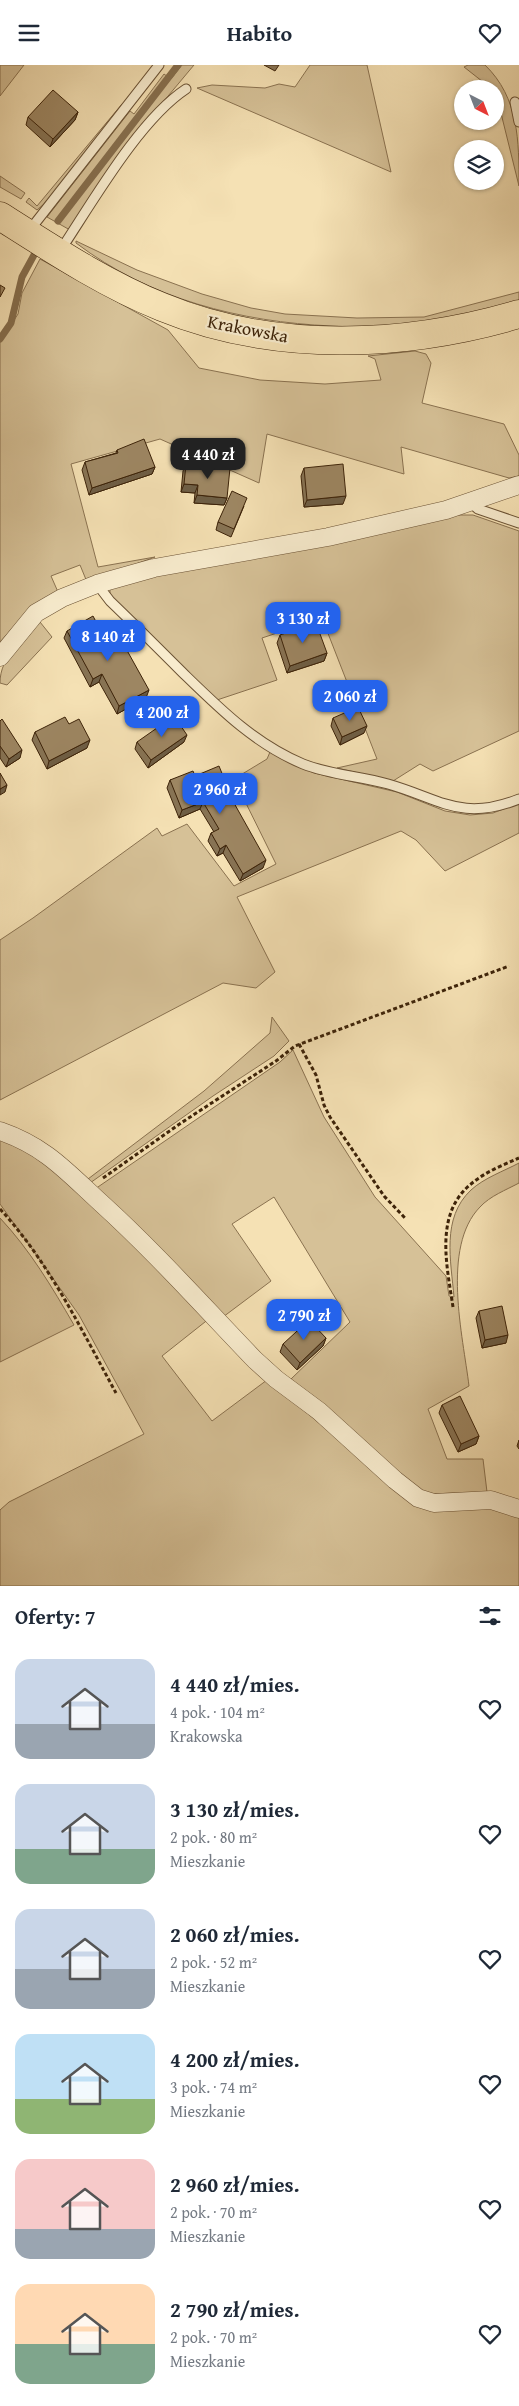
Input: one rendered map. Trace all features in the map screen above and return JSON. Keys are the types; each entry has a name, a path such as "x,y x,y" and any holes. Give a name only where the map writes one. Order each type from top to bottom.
{"main road":[{"name":"Krakowska","path":"0,216 59,253 143,299 169,309 247,331 324,341 394,339 425,335 495,321 519,314"}],"street":[{"path":"0,657 36,613 62,598 97,584 154,568 346,533 446,510 519,485"},
{"path":"0,1131 31,1143 48,1155 133,1233 255,1360 276,1379 319,1411 408,1491 418,1498 434,1503 491,1500 519,1509"}],"lane":[{"path":"27,233 159,65"},
{"path":"59,253 158,112 186,89"},
{"path":"515,103 519,122"},
{"path":"470,502 478,509 519,523"},
{"path":"97,584 110,601 224,713 251,735 284,754 323,770 387,783 444,805 461,809 477,810 490,808 519,799"}],"path":[{"path":"87,1190 181,1123 299,1044 509,965"},
{"path":"299,1044 316,1075 324,1105 330,1117 384,1196 405,1218"},
{"path":"453,1307 446,1252 446,1230 452,1209 470,1185 490,1172 519,1158"},
{"path":"0,1209 12,1222 46,1271 116,1393"}],"shaded area":[{"path":"0,65 24,65 0,96"},
{"path":"182,65 194,65 138,132 70,230 47,217 130,111 134,114 164,74 171,79"},
{"path":"310,65 367,65 391,172 197,88 212,85 265,88 279,84 295,87"},
{"path":"468,65 485,65 497,80 481,80 464,67"},
{"path":"504,90 515,121 519,186 504,125"},
{"path":"122,104 125,107 44,204 37,210 26,202 29,198 37,206"},
{"path":"0,176 25,193 21,199 0,187"},
{"path":"76,241 137,270 202,294 251,308 285,314 357,318 424,317 519,292 519,301 441,320 415,324 363,327 298,324 230,313 165,293 134,279 104,262 76,243"},
{"path":"40,259 168,330 199,368 260,380 325,384 381,380 375,359 368,356 415,351 426,354 431,363 422,403 504,424 519,455 519,476 509,478 401,447 404,474 267,434 259,483 160,439 71,464 98,567 155,557 87,582 80,565 51,576 58,592 32,606 0,642 0,342 18,314 22,293"},
{"path":"456,515 473,515 519,531 519,731 433,771 420,764 393,781 337,768 377,759 322,618 262,638 277,680 217,700 110,596 110,585"},
{"path":"40,622 52,637 7,685 0,683 1,673 8,657"},
{"path":"270,752 314,773 397,792 445,811 470,815 493,813 519,803 519,833 445,871 416,840 401,831 237,897 275,972 256,988 223,983 0,1100 0,940 157,828 162,836 187,824 234,886 276,864 234,779 267,759"},
{"path":"272,1017 289,1041 274,1056 213,1096 90,1183 88,1179 204,1091 270,1033"},
{"path":"293,1050 324,1117 375,1197 446,1276 449,1296 454,1297 450,1240 455,1213 471,1190 494,1175 519,1163 519,1183 493,1196 480,1207 468,1224 461,1245 458,1268 458,1293 469,1386 428,1409 447,1459 483,1459 487,1492 428,1494 403,1478 291,1379 350,1322 274,1197 232,1224 271,1281 223,1317 95,1189 280,1062"},
{"path":"0,1135 41,1156 210,1318 162,1356 212,1421 267,1380 417,1504 489,1506 519,1517 519,1586 0,1586 0,1510 9,1502 144,1434 79,1315 0,1204"},
{"path":"0,1218 31,1256 74,1325 0,1362"}],"building":[{"path":"53,90 78,112 53,139 28,117"},
{"path":"0,285 5,288 0,297"},
{"path":"144,439 155,467 92,488 85,462 118,453 117,450"},
{"path":"186,464 230,468 227,498 197,495 198,485 184,484"},
{"path":"343,464 346,496 307,500 304,468"},
{"path":"232,491 247,498 234,529 218,522"},
{"path":"93,616 112,652 124,645 149,690 119,706 102,674 93,679 67,631"},
{"path":"316,623 327,653 290,666 280,635"},
{"path":"358,707 367,726 342,737 333,718"},
{"path":"174,716 187,735 151,760 137,742"},
{"path":"65,717 69,724 79,719 90,740 49,761 35,732"},
{"path":"2,719 22,750 9,759 0,746 0,721"},
{"path":"219,766 234,803 266,860 243,874 226,845 220,849 211,833 219,829 203,802 182,810 170,780 193,771 195,776"},
{"path":"0,773 7,785 0,789"},
{"path":"502,1306 508,1335 485,1340 479,1311"},
{"path":"309,1320 326,1338 300,1363 283,1344"},
{"path":"460,1396 479,1436 461,1444 442,1405"}],"waterway":[{"path":"58,221 178,65"},
{"path":"0,339 11,323 22,277 34,255"}]}
